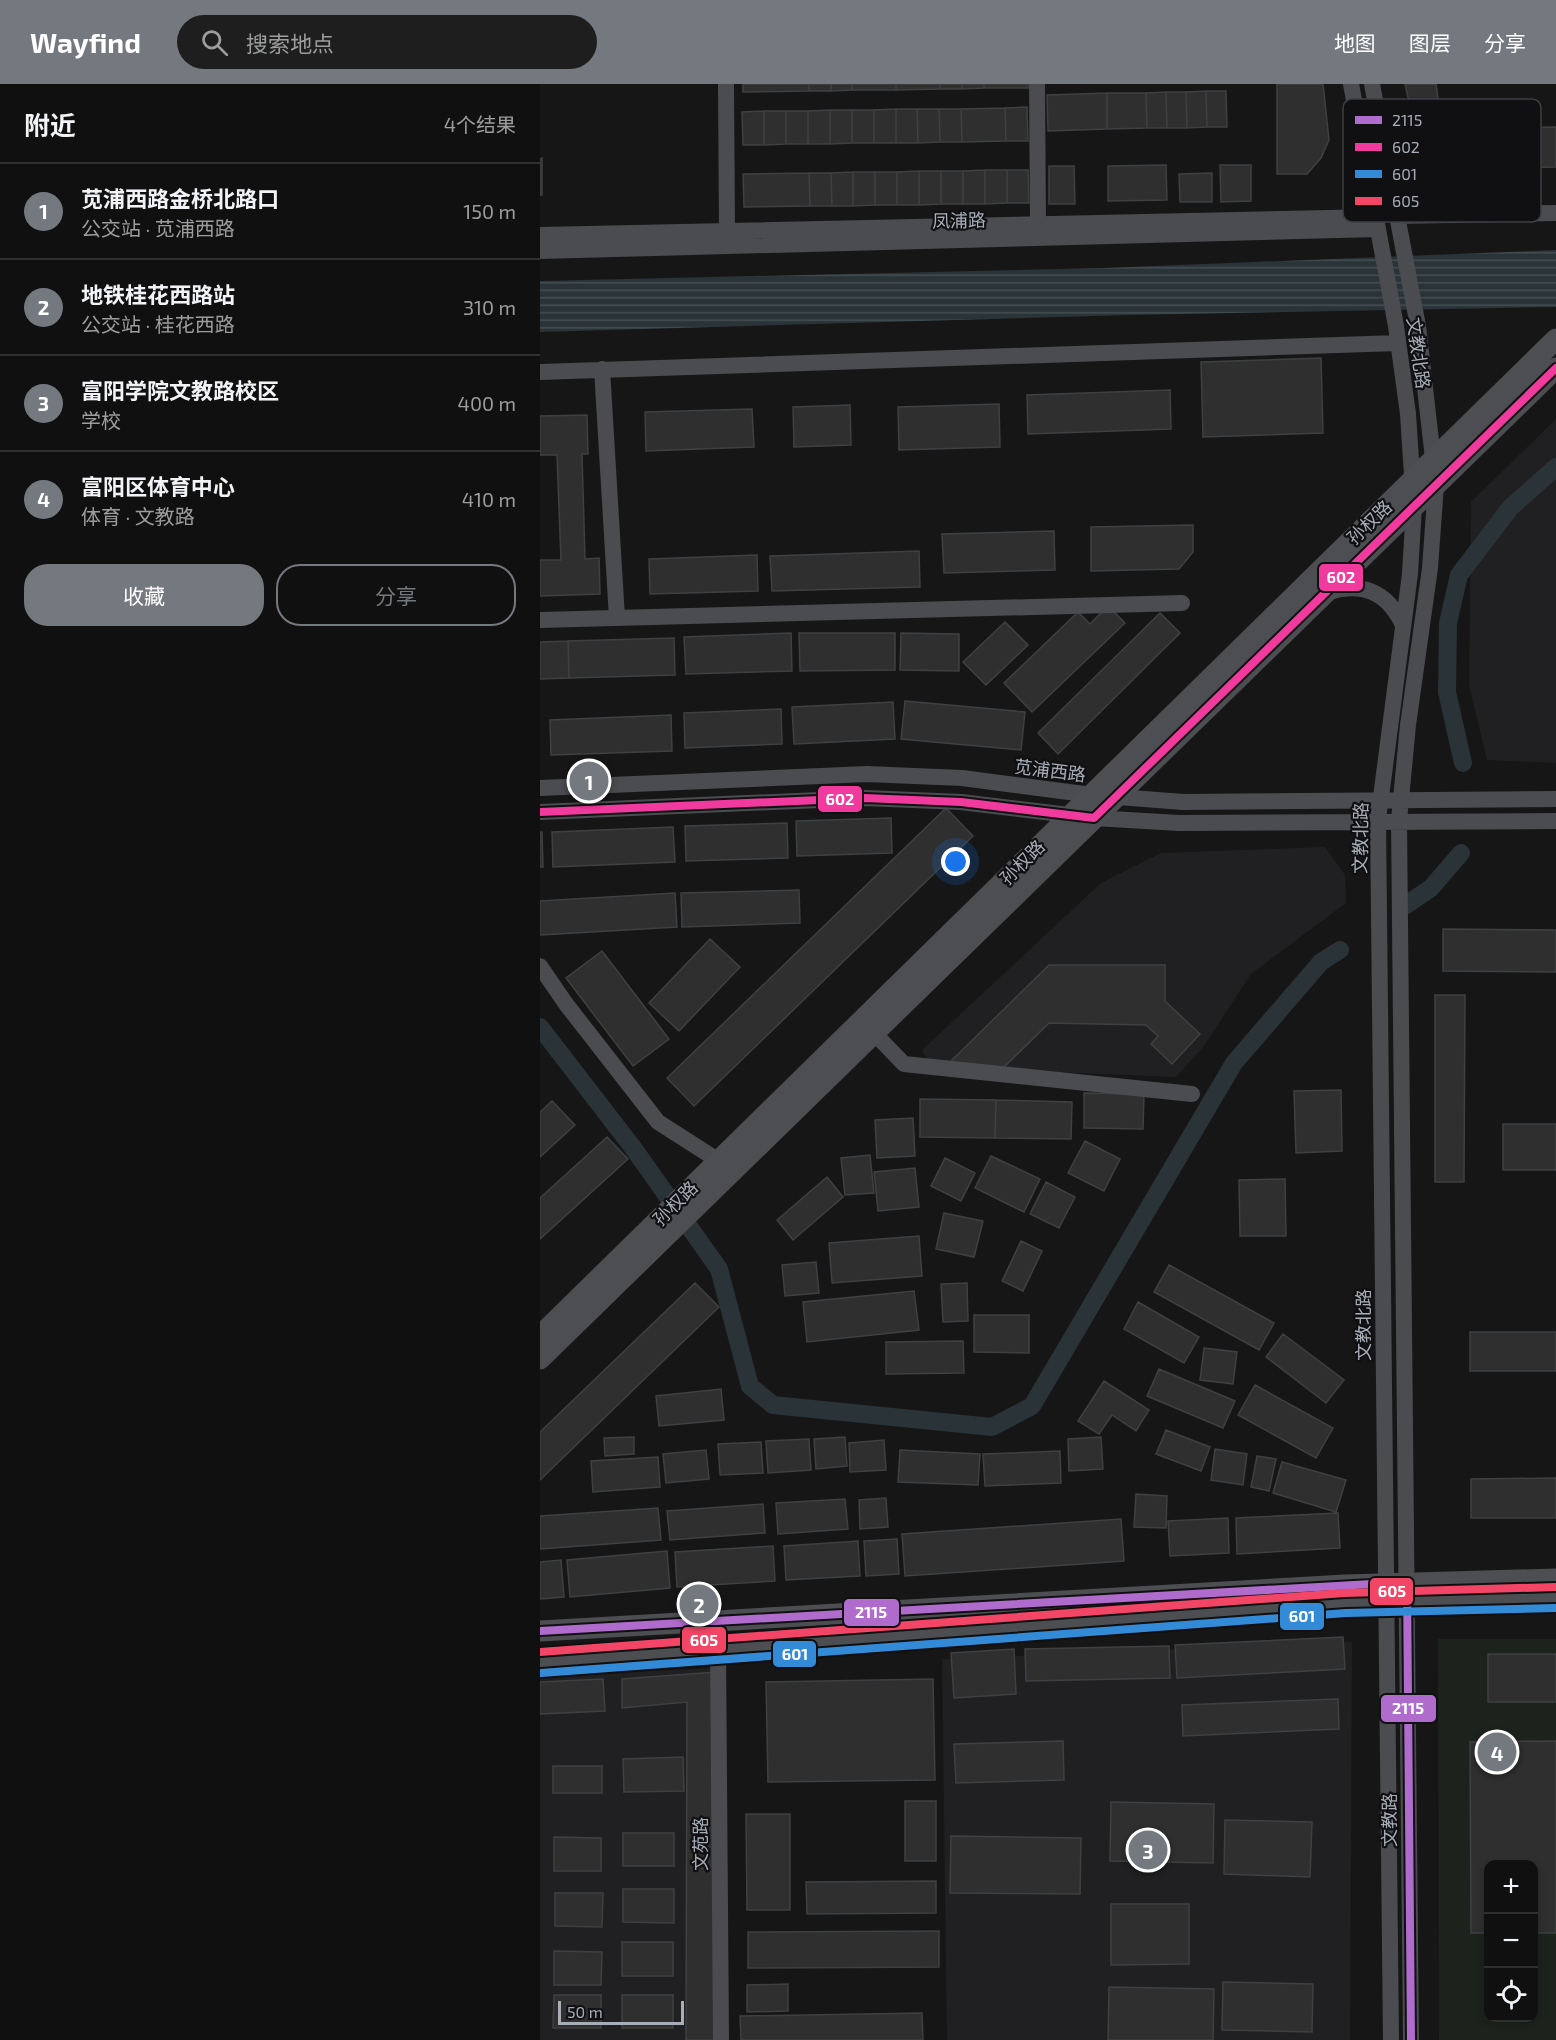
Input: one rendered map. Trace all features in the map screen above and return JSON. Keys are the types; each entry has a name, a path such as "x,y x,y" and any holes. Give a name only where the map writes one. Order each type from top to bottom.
{"main road":[{"name":"孙权路","path":"708,1182 718,1161 1556,339"},
{"name":"孙权路","path":"540,1359 708,1182 874,1033 1556,368"},
{"name":"孙权路","path":"540,1336 665,1226"},
{"path":"540,1631 1407,1591 1556,1579"},
{"path":"1407,1591 1556,1597"},
{"path":"540,1663 1385,1592"}],"street":[{"path":"726,84 727,231"},
{"path":"1037,84 1038,224"},
{"name":"文教北路","path":"1351,84 1354,99"},
{"name":"文教北路","path":"1372,84 1375,99"},
{"path":"1541,213 1556,213"},
{"name":"文教北路","path":"1398,222 1418,326 1435,458 1436,485 1430,568 1399,820 1407,1591"},
{"name":"凤浦路","path":"540,235 1038,224 1377,223"},
{"name":"凤浦路","path":"540,251 1377,223"},
{"name":"文教北路","path":"1377,223 1397,334 1414,506 1410,574 1378,820 1385,1592"},
{"path":"540,372 1397,334"},
{"path":"602,369 617,618"},
{"path":"1325,594 1344,587 1364,588 1388,602 1395,609 1402,626"},
{"path":"540,620 1182,603"},
{"name":"苋浦西路","path":"540,788 867,774 962,778 1092,795 1183,802 1556,800"},
{"path":"540,812 865,798 961,802 1094,818 1179,823 1378,820 1556,821"},
{"path":"540,966 566,1005 658,1122 718,1161"},
{"path":"874,1033 904,1064 1192,1094"},
{"name":"文教路","path":"1407,1591 1411,2040"},
{"name":"文教路","path":"1385,1592 1391,2040"},
{"name":"文苑路","path":"718,1648 721,2040"}],"shaded area":[{"path":"1556,250 1556,307 1130,315 540,332 540,281 1105,268"},
{"path":"1556,419 1556,763 1487,760 1469,685 1471,502"},
{"path":"1325,847 1345,875 1346,903 1251,974 1204,1046 1176,1077 931,1067 922,1050 1101,883 1161,853"},
{"path":"1438,1639 1556,1639 1556,2040 1439,2040"},
{"path":"1352,1642 1350,2040 947,2040 942,1659"},
{"path":"717,1668 719,2040 540,2040 540,1676"}],"building":[{"path":"743,84 809,84 809,91 743,92"},
{"path":"809,84 831,84 831,91 809,91"},
{"path":"831,84 852,84 852,90 831,91"},
{"path":"852,84 896,84 896,90 852,90"},
{"path":"896,84 940,84 940,89 896,90"},
{"path":"940,84 962,84 962,89 940,89"},
{"path":"962,84 984,84 984,88 962,89"},
{"path":"984,84 1028,84 1028,88 984,88"},
{"path":"1277,84 1323,84 1329,140 1321,158 1307,174 1277,174"},
{"path":"1405,84 1436,84 1438,99 1408,99"},
{"path":"1206,91 1207,127 1187,128 1186,92"},
{"path":"1206,91 1226,91 1227,127 1207,127"},
{"path":"1166,92 1167,128 1147,128 1146,93"},
{"path":"1166,92 1186,92 1187,128 1167,128"},
{"path":"1107,93 1146,93 1147,128 1107,129"},
{"path":"1107,93 1107,129 1048,131 1047,95"},
{"path":"1027,107 1028,141 1006,141 1005,108"},
{"path":"1005,108 1006,141 962,142 961,109"},
{"path":"896,109 896,143 874,143 874,110"},
{"path":"896,109 917,109 918,143 896,143"},
{"path":"917,109 939,109 940,142 918,143"},
{"path":"939,109 961,109 962,142 940,142"},
{"path":"830,110 830,144 808,144 808,111"},
{"path":"830,110 852,110 852,143 830,144"},
{"path":"852,110 874,110 874,143 852,143"},
{"path":"764,111 764,145 743,145 742,112"},
{"path":"764,111 786,111 786,144 764,145"},
{"path":"786,111 808,111 808,144 786,144"},
{"path":"1541,127 1556,127 1556,167 1541,167"},
{"path":"542,158 542,195 540,195 540,159"},
{"path":"1166,165 1167,200 1108,201 1108,166"},
{"path":"1220,165 1251,165 1251,201 1221,202"},
{"path":"1049,166 1074,166 1075,204 1049,204"},
{"path":"985,170 985,204 963,204 963,171"},
{"path":"985,170 1007,170 1007,203 985,204"},
{"path":"1007,170 1028,170 1029,203 1007,203"},
{"path":"919,171 919,205 897,205 897,172"},
{"path":"919,171 941,171 941,204 919,205"},
{"path":"941,171 963,171 963,204 941,204"},
{"path":"853,172 875,172 875,205 853,206"},
{"path":"853,172 853,206 832,206 831,173"},
{"path":"875,172 897,172 897,205 875,205"},
{"path":"809,173 831,173 832,206 810,206"},
{"path":"809,173 810,206 744,207 743,174"},
{"path":"1212,173 1212,202 1180,202 1179,174"},
{"path":"1321,358 1323,433 1203,437 1201,362"},
{"path":"1170,390 1171,429 1028,434 1027,395"},
{"path":"999,404 1000,447 899,450 898,407"},
{"path":"850,405 851,445 794,447 793,407"},
{"path":"752,409 754,447 646,451 645,412"},
{"path":"587,415 588,454 582,454 585,559 599,558 600,594 540,596 540,560 561,560 557,455 540,455 540,416"},
{"path":"1193,525 1193,552 1179,569 1091,571 1091,527"},
{"path":"1054,531 1055,570 944,573 942,534"},
{"path":"919,551 920,587 772,591 770,556"},
{"path":"757,555 758,591 650,594 649,559"},
{"path":"1108,606 1125,623 1032,712 1004,683 1078,612 1090,624"},
{"path":"1160,613 1180,633 1058,754 1038,733"},
{"path":"1005,622 1028,645 986,685 963,662"},
{"path":"791,633 792,671 686,674 684,637"},
{"path":"799,633 895,633 895,670 800,671"},
{"path":"901,633 959,634 959,671 900,670"},
{"path":"674,638 675,675 569,678 568,641"},
{"path":"568,641 569,678 540,679 540,642"},
{"path":"905,701 1025,712 1021,750 901,739"},
{"path":"893,702 895,739 794,744 792,707"},
{"path":"781,709 782,744 685,748 684,713"},
{"path":"671,715 672,751 551,755 550,720"},
{"path":"946,808 973,836 694,1106 667,1078"},
{"path":"891,818 892,853 797,856 796,821"},
{"path":"787,823 788,858 686,861 685,826"},
{"path":"673,827 675,862 553,867 552,832"},
{"path":"540,832 542,832 543,867 540,867"},
{"path":"799,890 800,923 682,927 681,893"},
{"path":"675,893 677,927 540,935 540,901"},
{"path":"1443,929 1556,930 1556,972 1443,971"},
{"path":"710,939 740,967 679,1031 649,1003"},
{"path":"602,951 669,1039 633,1066 566,978"},
{"path":"1049,965 1165,965 1165,1001 1200,1034 1172,1064 1151,1044 1158,1036 1146,1025 1049,1023 996,1075 946,1066"},
{"path":"1435,995 1465,995 1464,1182 1435,1182"},
{"path":"1341,1090 1342,1151 1296,1153 1294,1091"},
{"path":"1084,1093 1144,1094 1143,1129 1084,1128"},
{"path":"920,1099 996,1100 995,1138 920,1137"},
{"path":"996,1100 1072,1102 1071,1139 995,1138"},
{"path":"552,1101 575,1125 540,1157 540,1112"},
{"path":"913,1118 915,1156 877,1158 875,1120"},
{"path":"1503,1124 1556,1124 1556,1170 1503,1170"},
{"path":"607,1137 628,1159 540,1239 540,1198"},
{"path":"1085,1141 1120,1159 1104,1191 1068,1173"},
{"path":"870,1155 874,1193 845,1195 841,1158"},
{"path":"991,1156 1040,1179 1024,1212 975,1188"},
{"path":"945,1158 975,1173 961,1201 931,1186"},
{"path":"915,1168 919,1207 878,1211 874,1172"},
{"path":"827,1177 843,1197 793,1240 777,1220"},
{"path":"1285,1179 1286,1236 1240,1236 1239,1180"},
{"path":"1046,1182 1075,1197 1059,1228 1030,1214"},
{"path":"944,1213 983,1221 974,1257 936,1249"},
{"path":"919,1236 922,1276 832,1283 829,1243"},
{"path":"1021,1241 1042,1251 1023,1291 1002,1281"},
{"path":"816,1262 819,1293 785,1296 782,1265"},
{"path":"1169,1265 1274,1323 1259,1350 1154,1292"},
{"path":"695,1283 719,1307 540,1480 540,1432"},
{"path":"967,1283 968,1321 943,1322 941,1284"},
{"path":"914,1291 919,1330 807,1342 803,1302"},
{"path":"1138,1302 1199,1337 1184,1363 1124,1329"},
{"path":"974,1315 1029,1315 1029,1353 974,1352"},
{"path":"1470,1332 1556,1332 1556,1371 1470,1371"},
{"path":"1283,1334 1344,1380 1326,1403 1266,1357"},
{"path":"963,1341 964,1373 886,1374 886,1342"},
{"path":"1204,1348 1237,1352 1233,1384 1200,1380"},
{"path":"1159,1369 1235,1401 1223,1428 1147,1396"},
{"path":"1104,1381 1149,1410 1136,1431 1112,1415 1099,1434 1078,1421"},
{"path":"1255,1385 1333,1428 1316,1458 1238,1415"},
{"path":"721,1389 724,1420 659,1426 656,1396"},
{"path":"1166,1430 1210,1447 1201,1471 1156,1454"},
{"path":"634,1437 634,1454 605,1456 604,1438"},
{"path":"845,1437 847,1466 816,1469 814,1439"},
{"path":"1101,1437 1103,1469 1069,1471 1068,1439"},
{"path":"809,1439 811,1470 768,1473 766,1441"},
{"path":"884,1440 886,1470 850,1472 849,1443"},
{"path":"761,1442 763,1473 720,1475 718,1444"},
{"path":"1215,1449 1247,1454 1243,1485 1211,1480"},
{"path":"706,1450 709,1479 666,1483 663,1454"},
{"path":"900,1450 980,1454 978,1485 898,1482"},
{"path":"1060,1451 1061,1483 985,1486 983,1454"},
{"path":"1257,1456 1276,1459 1269,1491 1251,1487"},
{"path":"658,1457 660,1487 593,1492 591,1461"},
{"path":"1282,1462 1346,1480 1336,1512 1273,1493"},
{"path":"1556,1478 1556,1518 1471,1518 1471,1479"},
{"path":"1136,1494 1167,1496 1166,1528 1134,1527"},
{"path":"886,1498 888,1527 860,1529 859,1500"},
{"path":"845,1499 848,1529 778,1534 776,1503"},
{"path":"763,1504 765,1533 670,1540 667,1511"},
{"path":"658,1508 661,1540 540,1549 540,1516"},
{"path":"1338,1513 1340,1548 1237,1554 1236,1518"},
{"path":"1228,1518 1229,1553 1170,1556 1168,1521"},
{"path":"1121,1519 1124,1561 905,1576 902,1534"},
{"path":"897,1539 899,1574 866,1576 864,1541"},
{"path":"858,1541 860,1576 786,1580 784,1546"},
{"path":"773,1546 775,1581 677,1587 675,1552"},
{"path":"667,1551 670,1588 570,1597 567,1560"},
{"path":"561,1560 564,1597 540,1599 540,1562"},
{"path":"1343,1637 1345,1669 1177,1678 1175,1645"},
{"path":"1169,1646 1170,1678 1026,1681 1025,1649"},
{"path":"1014,1649 1016,1694 954,1698 951,1653"},
{"path":"1488,1654 1556,1654 1556,1702 1488,1702"},
{"path":"716,1672 714,2040 686,2040 687,1702 622,1708 622,1679"},
{"path":"603,1679 605,1711 540,1714 540,1682"},
{"path":"933,1679 935,1780 768,1782 766,1682"},
{"path":"1338,1699 1339,1729 1183,1736 1182,1705"},
{"path":"1063,1741 1064,1780 956,1783 954,1744"},
{"path":"1556,1741 1556,1933 1538,1933 1538,1860 1484,1860 1484,1933 1471,1933 1470,1742"},
{"path":"683,1757 684,1791 624,1792 623,1759"},
{"path":"553,1766 602,1766 602,1793 553,1793"},
{"path":"905,1801 936,1801 936,1861 905,1861"},
{"path":"1111,1802 1214,1804 1213,1863 1110,1861"},
{"path":"746,1814 790,1814 790,1910 747,1910"},
{"path":"1225,1820 1312,1822 1310,1877 1224,1874"},
{"path":"623,1833 674,1833 674,1866 623,1866"},
{"path":"951,1836 1081,1838 1080,1894 950,1893"},
{"path":"554,1837 601,1838 601,1871 554,1871"},
{"path":"936,1881 936,1913 807,1914 806,1882"},
{"path":"623,1889 674,1889 674,1923 623,1922"},
{"path":"555,1893 603,1893 602,1927 555,1926"},
{"path":"1111,1904 1189,1904 1189,1964 1111,1965"},
{"path":"939,1931 939,1967 748,1968 748,1932"},
{"path":"622,1942 673,1942 673,1976 622,1976"},
{"path":"554,1951 602,1952 601,1985 554,1985"},
{"path":"1223,1982 1313,1984 1312,2032 1222,2030"},
{"path":"788,1984 788,2011 747,2012 747,1985"},
{"path":"1109,1987 1214,1989 1213,2040 1108,2040"},
{"path":"554,1995 601,1995 601,2028 553,2028"},
{"path":"622,1995 673,1995 673,2028 622,2028"},
{"path":"922,2013 923,2040 741,2040 740,2016"}],"waterway":[{"path":"1463,763 1447,692 1448,623 1459,575 1510,508 1556,467"},
{"path":"1406,905 1431,888 1461,853"},
{"path":"540,1027 634,1149 719,1269 750,1386 773,1405 992,1427 1032,1406 1234,1063 1321,962 1340,950"}],"transit line":[{"name":"602","path":"540,812 865,798 961,802 1094,818 1556,368"},
{"name":"2115","path":"540,1631 1407,1582 1411,2040"},
{"name":"605","path":"540,1652 1344,1593 1556,1587"},
{"name":"601","path":"541,1673 1346,1613 1556,1608"}],"place":[{"name":"苋浦西路金桥北路口","path":"589,781"},
{"name":"地铁桂花西路站","path":"699,1604"},
{"name":"富阳区体育中心","path":"1497,1752"},
{"name":"富阳学院文教路校区","path":"1148,1850"}]}
